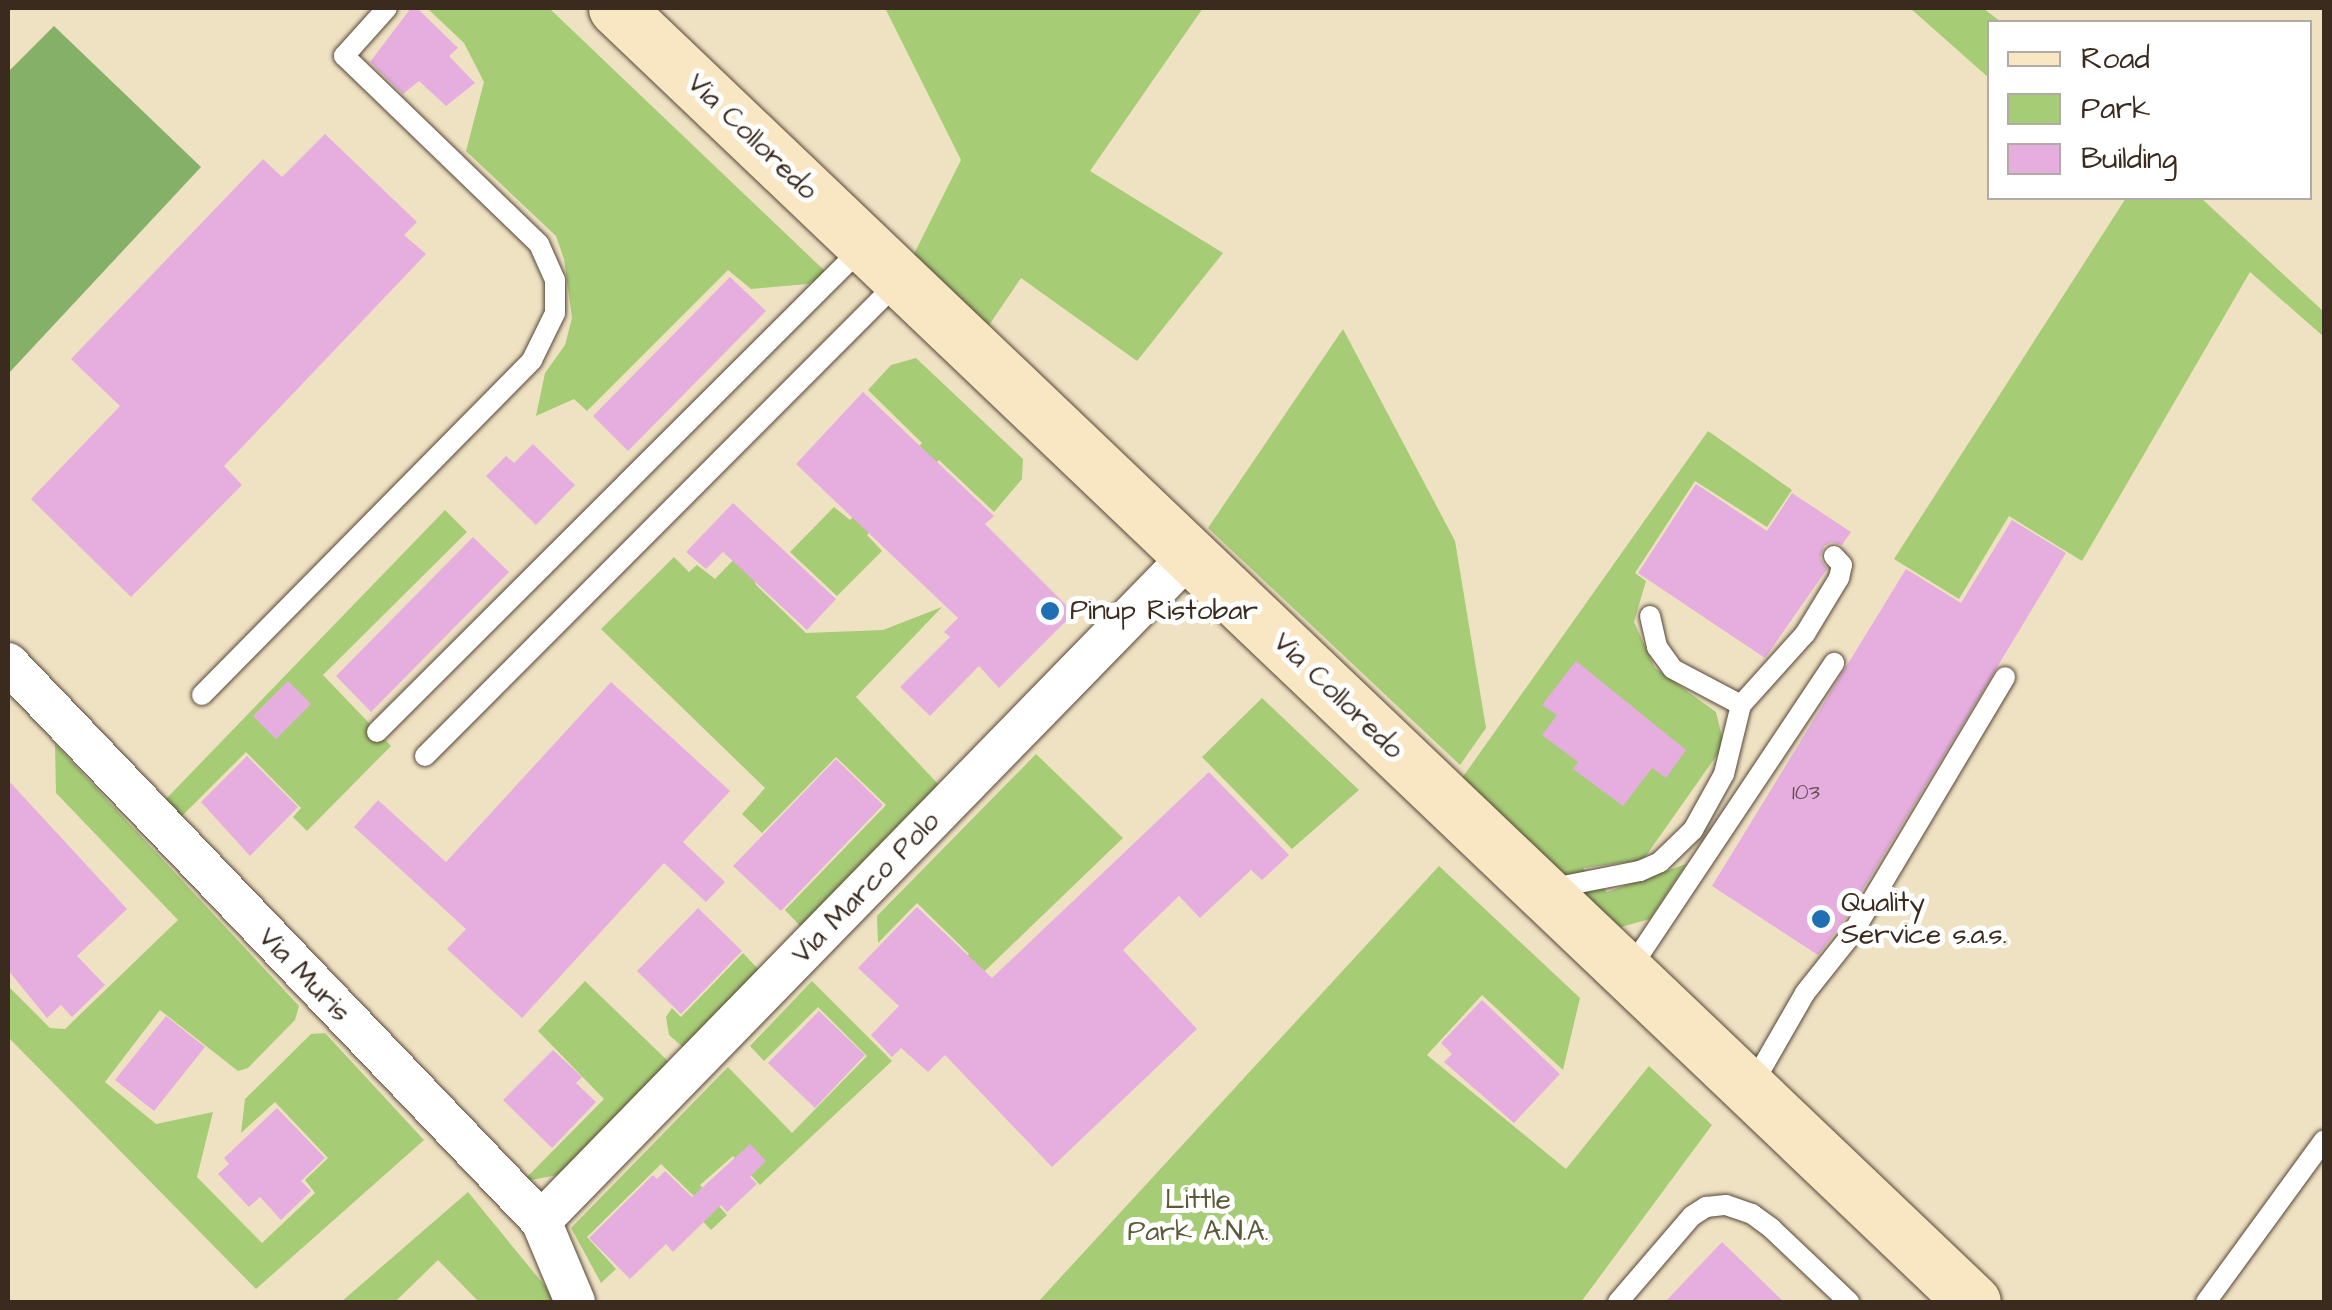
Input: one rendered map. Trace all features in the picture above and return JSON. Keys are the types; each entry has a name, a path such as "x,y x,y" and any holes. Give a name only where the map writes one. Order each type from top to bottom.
{"main road":[{"name":"Via Colloredo","path":"616,8 1973,1302"}],"street":[{"name":"Via Marco Polo","path":"541,1221 1190,555"},
{"name":"Via Muris","path":"8,663 541,1221 575,1302"}],"lane":[{"path":"202,694 532,360 555,312 555,280 539,244 344,56 387,8"},
{"path":"377,732 882,262"},
{"path":"425,756 882,262"},
{"path":"1542,890 1640,871 1660,862 1693,830 1724,774 1740,705 1805,634 1839,578 1842,565 1834,556"},
{"path":"1650,616 1657,646 1673,669 1740,705"},
{"path":"1628,973 1834,663"},
{"path":"1749,1089 1806,993 1852,934 2005,677"},
{"path":"2206,1302 2324,1140"},
{"path":"1618,1302 1692,1216 1706,1207 1726,1205 1752,1214 1772,1228 1849,1302"}],"green space":[{"path":"427,8 549,8 827,273 808,284 751,289 728,270 587,411 574,399 536,416 545,373 565,345 572,318 564,259 556,236 466,151 484,82 464,43"},
{"path":"885,8 1203,8 1090,171 1223,253 1137,361 1021,278 985,331 911,260 961,160"},
{"path":"1910,8 1983,8 1998,20 1987,20 1987,76"},
{"path":"54,26 201,167 8,374 8,72"},
{"path":"2125,200 2203,200 2324,312 2324,337 2250,272 2082,561 2009,516 1959,599 1894,559"},
{"path":"1343,329 1455,541 1486,728 1460,765 1208,528"},
{"path":"916,358 1023,459 1022,479 994,512 939,460 867,535 882,551 837,596 790,552 834,507 850,520 922,443 868,390 891,365"},
{"path":"1708,431 1792,490 1767,527 1695,481 1635,573 1646,581 1634,622 1655,668 1716,712 1724,745 1643,860 1583,868 1607,892 1686,864 1650,919 1614,929 1460,781"},
{"path":"445,510 467,532 323,675 391,746 307,831 293,817 301,808 246,752 181,817 165,800"},
{"path":"744,549 756,585 806,633 883,630 942,607 856,697 939,785 802,928 785,910 886,805 836,757 762,833 742,814 765,788 601,629 674,557 689,572 697,565 715,579"},
{"path":"1262,698 1359,790 1292,849 1202,757"},
{"path":"55,744 299,1006 295,1020 248,1068 238,1071 160,1010 105,1082 156,1124 213,1112 197,1177 262,1243 315,1193 305,1180 328,1158 275,1102 241,1133 245,1099 311,1034 325,1033 424,1140 256,1289 8,1037 8,986 50,1028 65,1029 178,920 56,793"},
{"path":"1036,754 1123,838 963,992 948,977 969,954 917,903 878,943 877,916"},
{"name":"Little Park A.N.A.","path":"1439,866 1580,998 1563,1070 1482,995 1427,1055 1566,1169 1649,1066 1712,1125 1581,1302 1038,1302"},
{"path":"743,953 760,971 685,1049 669,1035 666,1017 672,1008 681,1017"},
{"path":"585,981 671,1064 563,1174 531,1180 526,1178 604,1099 538,1031"},
{"path":"812,981 892,1061 760,1185 733,1156 700,1185 727,1215 711,1230 697,1215 705,1207 661,1164 587,1237 616,1269 601,1283 571,1228 728,1067 792,1133 867,1056 818,1007 764,1061 750,1046"},
{"path":"468,1192 558,1302 479,1302 438,1260 395,1302 341,1302"}],"building":[{"path":"411,8 417,8 458,48 449,56 475,83 446,106 419,81 403,94 370,62"},
{"path":"325,134 417,222 404,235 426,254 224,466 242,485 131,597 31,499 120,406 71,359 263,159 282,177"},
{"path":"730,277 766,311 628,451 593,416"},
{"path":"863,392 994,516 985,524 1074,613 999,688 979,666 930,716 900,687 950,637 944,632 958,618 796,464"},
{"path":"533,444 575,485 536,525 486,476 506,456 514,463"},
{"path":"1696,484 1767,531 1792,493 1851,532 1842,545 1832,542 1824,546 1820,558 1827,569 1765,658 1638,573"},
{"path":"733,503 836,599 807,630 723,552 706,569 686,552"},
{"path":"2012,520 2066,553 1843,922 1818,955 1712,886 1906,569 1961,603"},
{"path":"473,537 509,572 371,712 336,676"},
{"path":"1576,661 1686,750 1666,778 1652,768 1623,806 1573,769 1578,762 1542,735 1557,715 1542,705"},
{"path":"288,681 311,704 276,739 253,716"},
{"path":"611,682 730,791 683,842 725,882 706,902 664,863 522,1018 447,949 466,929 354,827 378,800 446,862"},
{"path":"247,756 298,807 250,856 201,802"},
{"path":"836,759 883,805 781,911 733,866"},
{"path":"1209,772 1289,855 1262,880 1251,870 1200,918 1179,896 1123,950 1197,1029 1052,1167 945,1055 928,1072 901,1048 892,1057 871,1035 899,1006 858,968 917,907 992,978"},
{"path":"8,780 127,909 77,956 105,985 72,1017 61,1005 47,1018 8,970"},
{"path":"698,908 742,951 681,1014 637,971"},
{"path":"1482,1000 1560,1074 1514,1123 1444,1062 1452,1054 1441,1043"},
{"path":"819,1011 865,1055 815,1108 768,1063"},
{"path":"166,1016 205,1047 154,1111 115,1080"},
{"path":"553,1050 582,1077 576,1083 596,1102 552,1148 503,1100"},
{"path":"277,1108 325,1158 301,1181 311,1191 281,1220 260,1197 249,1207 218,1174 229,1164 224,1158"},
{"path":"750,1144 766,1161 750,1177 757,1184 727,1212 721,1205 673,1252 666,1244 630,1279 589,1238 653,1175 657,1179 665,1171 692,1197"},
{"path":"1722,1242 1784,1302 1665,1302"}],"place":[{"name":"Pinup Ristobar","path":"1050,611"},
{"name":"Quality Service s.a.s.","path":"1821,919"}]}
